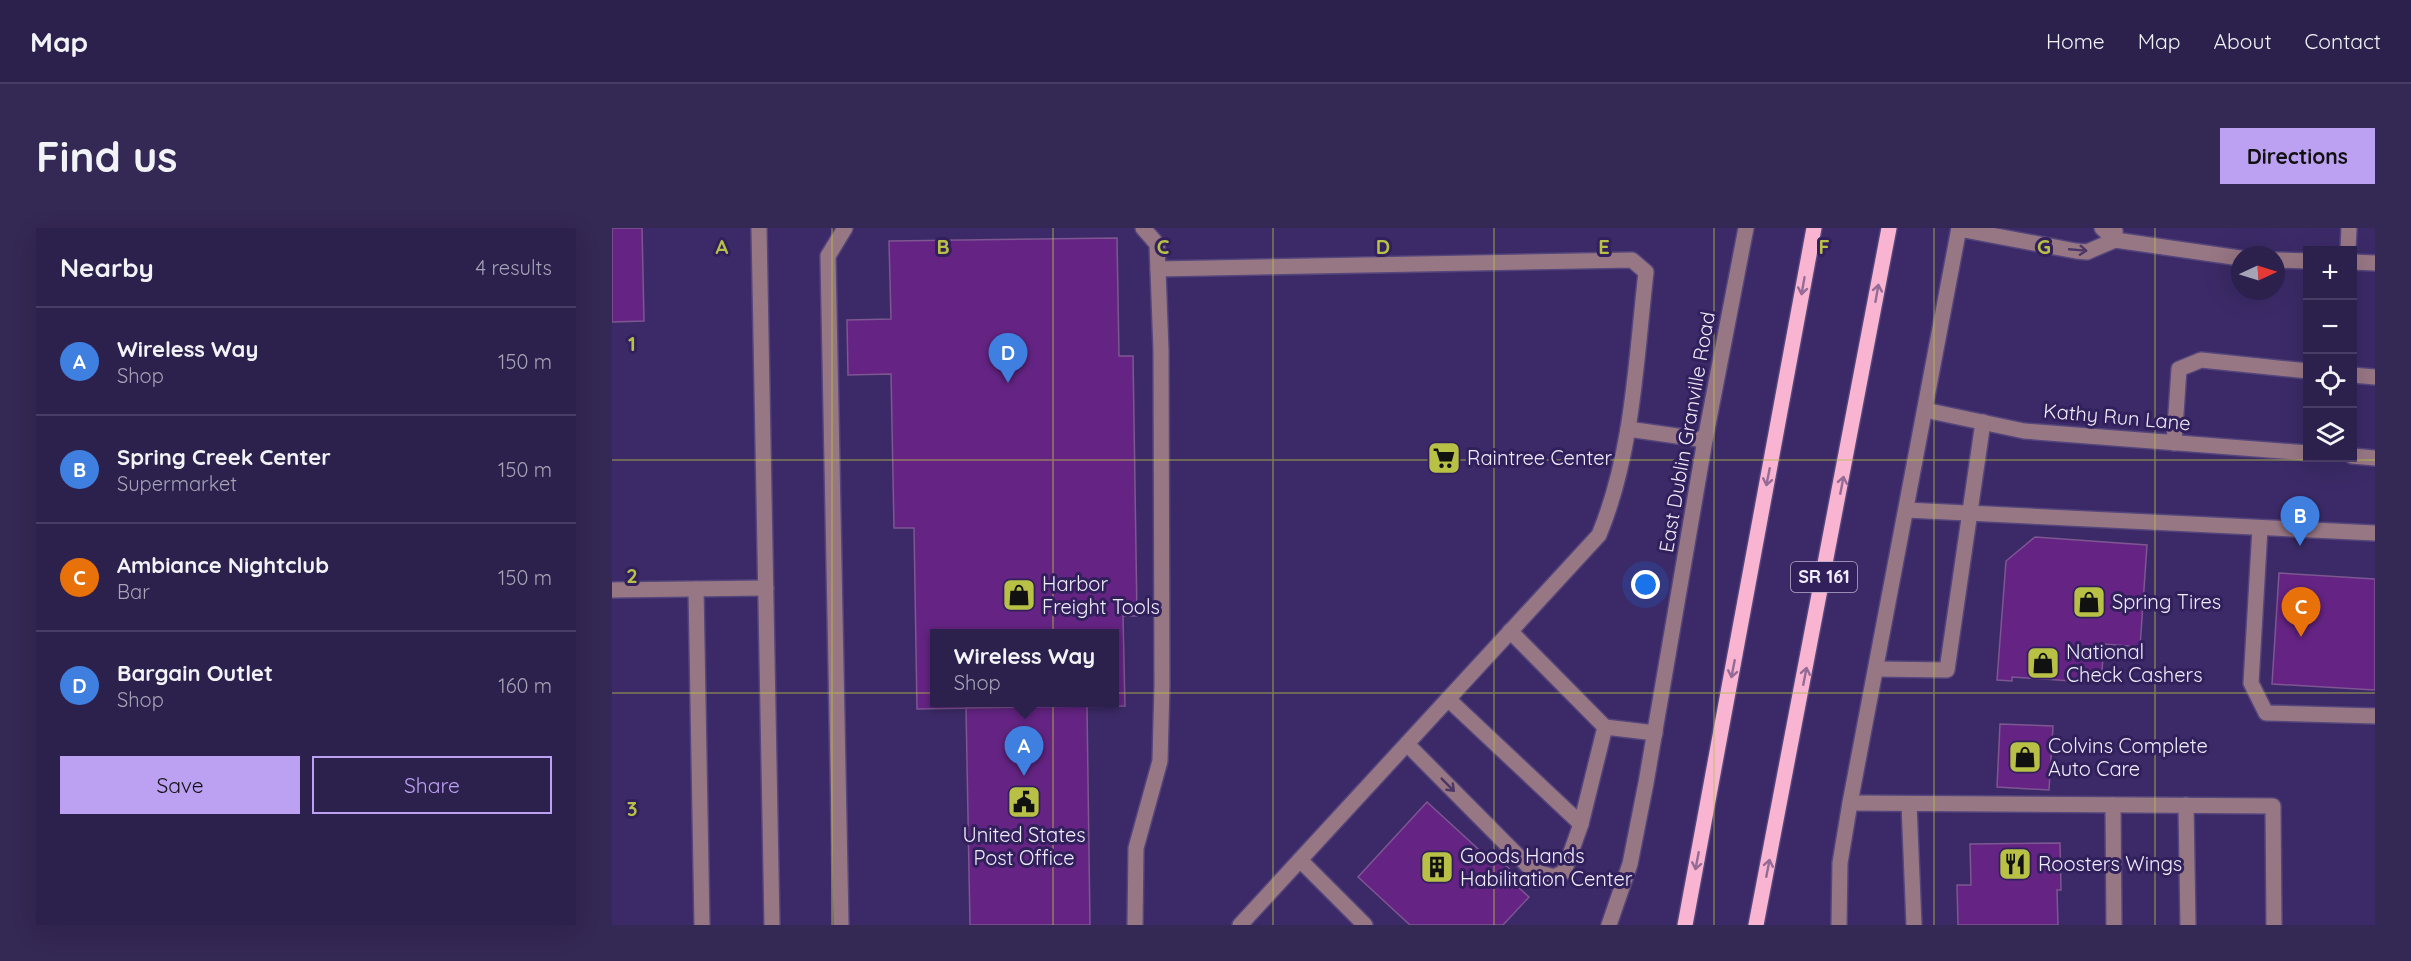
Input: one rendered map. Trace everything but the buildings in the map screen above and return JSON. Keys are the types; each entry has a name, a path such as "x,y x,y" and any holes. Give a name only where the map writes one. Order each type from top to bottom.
{"main road":[{"path":"1685,925 1814,228"},
{"name":"SR 161","path":"1756,925 1889,228"}],"street":[{"path":"759,228 772,925"},
{"path":"841,925 828,256 844,228"},
{"path":"1135,925 1136,848 1160,761 1161,394 1158,269 1157,244 1143,228"},
{"name":"East Dublin Granville Road","path":"1609,925 1630,864 1705,440 1746,228"},
{"path":"2102,228 2115,234 2231,256"},
{"path":"2348,246 2349,228"},
{"path":"1839,925 1840,863 1850,803 1959,229 2088,252 2115,234"},
{"path":"2285,260 2303,261"},
{"path":"1158,269 1632,261 1646,272 1629,429 1610,509 1599,535 1240,925"},
{"path":"2357,262 2375,263"},
{"path":"2174,443 2179,369 2200,360 2303,371"},
{"path":"2357,375 2375,377"},
{"name":"Kathy Run Lane","path":"1925,410 2024,431 2303,453"},
{"path":"1876,669 1947,670 1983,422"},
{"path":"1629,429 1705,440"},
{"path":"2357,456 2375,458"},
{"path":"1906,510 2375,533"},
{"path":"2260,528 2251,683 2266,713 2375,716"},
{"path":"612,590 766,588"},
{"path":"696,589 702,925"},
{"path":"1510,631 1605,727 1655,733"},
{"path":"1448,699 1581,824"},
{"path":"1407,744 1533,871 1554,877 1564,872 1581,824 1605,727"},
{"path":"1850,803 2273,806 2274,925"},
{"path":"1909,804 1914,925"},
{"path":"2113,805 2114,925"},
{"path":"2186,805 2188,925"},
{"path":"1300,860 1365,925"}],"place":[{"name":"Bargain Outlet","path":"1008,383"},
{"name":"Raintree Center","path":"1444,458"},
{"name":"Spring Creek Center","path":"2300,546"},
{"name":"Harbor Freight Tools","path":"1019,595"},
{"name":"Spring Tires","path":"2089,602"},
{"name":"Ambiance Nightclub","path":"2301,637"},
{"name":"National Check Cashers","path":"2043,663"},
{"name":"Colvins Complete Auto Care","path":"2025,757"},
{"name":"Wireless Way","path":"1024,776"},
{"name":"United States Post Office","path":"1024,802"},
{"name":"Roosters Wings","path":"2015,864"},
{"name":"Goods Hands Habilitation Center","path":"1437,867"}]}
